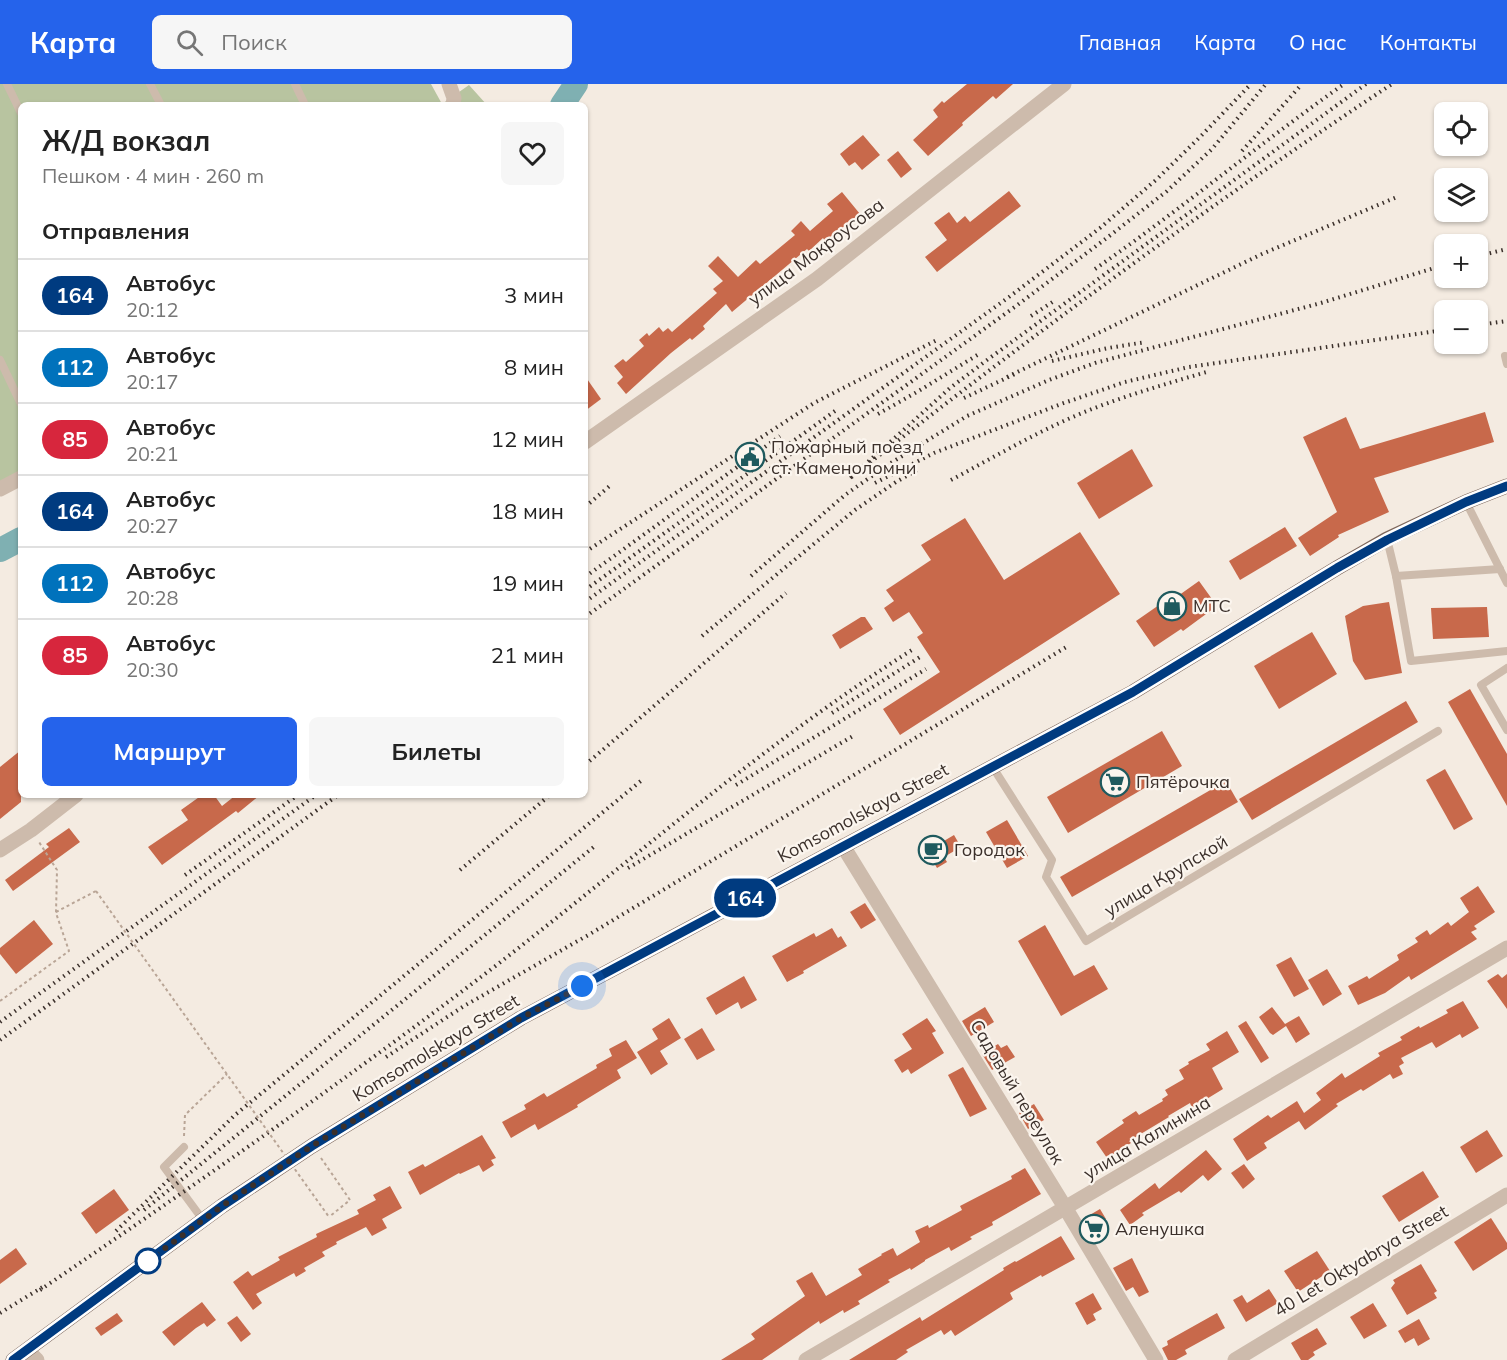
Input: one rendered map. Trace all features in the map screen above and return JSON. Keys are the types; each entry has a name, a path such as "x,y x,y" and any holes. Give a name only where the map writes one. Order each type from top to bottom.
{"main road":[{"name":"Komsomolskaya Street","path":"13,1360 32,1355 203,1220 312,1146 521,1018 1133,692 1387,540 1466,502 1507,486"}],"street":[{"path":"449,84 453,102"},
{"name":"улица Мокроусова","path":"588,440 817,279 1064,84"},
{"path":"0,489 18,480"},
{"path":"0,850 31,830 72,798"},
{"name":"Садовый переулок","path":"843,846 1156,1360"},
{"name":"улица Калинина","path":"806,1360 1507,948"},
{"name":"40 Let Oktyabrya Street","path":"1235,1360 1507,1196"}],"lane":[{"path":"7,84 18,107"},
{"path":"150,84 159,102"},
{"path":"295,84 304,102"},
{"path":"0,360 18,398"},
{"path":"1466,502 1507,583"},
{"path":"1387,540 1396,576 1411,662 1507,651"},
{"path":"1396,576 1500,569"},
{"path":"1507,669 1481,685 1507,730"},
{"name":"улица Крупской","path":"992,766 1052,860 1046,877 1086,941 1438,732"},
{"path":"184,1148 164,1167 203,1220"}],"path":[{"path":"0,1001 69,951 56,913 57,870 31,830"},
{"path":"56,913 96,891 329,1217 350,1200 312,1146"},
{"path":"184,1148 185,1115 227,1074"}],"green space":[{"path":"0,84 431,84 441,102 18,102 18,476 0,485"},
{"path":"469,85 484,102 445,102"}],"building":[{"path":"967,84 1013,84 996,99 993,96 928,156 913,140 938,117 933,110"},
{"path":"863,135 880,155 862,170 855,162 849,166 840,154"},
{"path":"898,151 912,169 901,178 887,160"},
{"path":"1009,191 1021,206 937,272 925,257 947,240 934,223 949,212 957,223 965,216 970,222"},
{"path":"842,192 860,214 825,241 823,238 809,251 807,249 732,312 726,304 703,326 705,329 671,353 626,394 617,383 623,377 614,366 623,359 626,362 644,346 639,340 647,333 649,336 659,327 663,332 668,328 672,332 717,293 713,289 723,281 708,266 718,256 738,277 756,260 760,264 795,235 791,231 801,221 810,231 833,211 827,204"},
{"path":"588,380 601,399 588,409"},
{"path":"1485,412 1494,442 1374,478 1389,512 1338,535 1339,537 1310,556 1298,538 1337,512 1303,437 1346,417 1360,449"},
{"path":"1132,449 1153,486 1099,519 1077,483"},
{"path":"965,518 1004,580 1080,532 1120,594 900,735 883,709 940,672 917,637 923,633 909,612 893,622 884,608 894,601 886,590 931,560 921,545"},
{"path":"1285,527 1297,546 1240,580 1229,561"},
{"path":"1199,581 1217,606 1183,631 1181,629 1154,647 1136,621 1159,605 1161,608"},
{"path":"1389,602 1402,673 1365,680 1353,661 1345,616 1363,606"},
{"path":"1487,607 1489,637 1433,639 1431,608"},
{"path":"861,617 865,617 873,629 840,649 832,635"},
{"path":"1312,632 1337,674 1279,709 1254,666"},
{"path":"1470,689 1507,754 1507,806 1448,702"},
{"path":"1406,701 1418,722 1252,820 1239,799"},
{"name":"Пятёрочка","path":"1162,731 1182,766 1068,833 1047,797"},
{"path":"18,752 18,798 21,798 21,802 0,819 0,767"},
{"path":"1445,769 1473,819 1454,830 1426,780"},
{"path":"1226,781 1238,802 1072,897 1060,877"},
{"path":"198,798 216,798 222,806 232,798 256,798 162,865 148,847 188,820 181,810"},
{"path":"1007,820 1028,856 1007,868 986,832"},
{"path":"69,828 80,842 13,891 5,880 49,847 46,844"},
{"path":"954,835 961,847 944,857 947,862 937,868 927,851"},
{"path":"1478,886 1495,912 1474,926 1477,929 1471,932 1477,939 1411,980 1409,976 1385,993 1358,1005 1348,986 1367,976 1369,979 1399,960 1397,955 1418,942 1415,938 1427,930 1430,935 1448,922 1451,926 1469,912 1460,898"},
{"path":"865,903 876,920 861,929 850,912"},
{"path":"34,920 53,944 16,974 0,954 0,948"},
{"path":"1045,925 1074,976 1094,965 1108,989 1061,1016 1018,941"},
{"path":"832,928 847,946 787,982 772,956 814,933 816,937"},
{"path":"1291,957 1309,989 1294,997 1276,965"},
{"path":"1327,969 1342,994 1323,1006 1308,980"},
{"path":"1498,974 1502,978 1507,974 1507,1009 1487,981"},
{"path":"744,976 757,1000 741,1009 738,1002 716,1015 706,998"},
{"path":"1463,1001 1479,1028 1462,1038 1460,1034 1436,1048 1432,1042 1401,1058 1404,1063 1399,1066 1403,1074 1393,1079 1390,1074 1363,1091 1361,1089 1336,1104 1338,1106 1305,1130 1299,1121 1264,1143 1267,1148 1247,1161 1233,1139 1268,1115 1271,1118 1297,1101 1304,1113 1321,1100 1316,1093 1342,1073 1345,1078 1380,1056 1378,1053 1402,1040 1400,1037 1448,1013 1446,1010"},
{"path":"985,1007 994,1022 971,1036 962,1021"},
{"path":"1272,1007 1285,1024 1299,1016 1310,1034 1296,1043 1286,1026 1273,1035 1270,1033 1259,1017"},
{"path":"669,1018 681,1038 660,1051 668,1064 651,1075 637,1052 658,1039 652,1029"},
{"path":"927,1018 936,1031 932,1033 944,1053 911,1074 908,1069 902,1073 894,1060 912,1049 902,1034"},
{"path":"1246,1021 1269,1058 1261,1063 1238,1026"},
{"path":"702,1028 715,1050 697,1060 684,1039"},
{"path":"1227,1031 1239,1052 1212,1068 1223,1089 1192,1108 1190,1103 1168,1116 1107,1158 1096,1142 1124,1123 1122,1120 1136,1111 1139,1115 1163,1101 1162,1099 1168,1095 1165,1090 1184,1079 1179,1070 1189,1064 1188,1062 1210,1050 1206,1044"},
{"path":"626,1040 637,1058 617,1070 621,1078 538,1130 535,1124 511,1138 502,1122 526,1109 524,1105 544,1093 547,1097 597,1068 596,1065 612,1056 609,1049"},
{"path":"998,1044 1001,1048 1007,1045 1015,1057 992,1070 982,1054"},
{"path":"963,1067 987,1109 970,1117 948,1075"},
{"path":"1034,1104 1044,1120 1028,1129 1019,1113"},
{"path":"1487,1130 1503,1156 1476,1173 1460,1147"},
{"path":"482,1135 496,1158 491,1160 494,1165 483,1172 479,1165 459,1173 420,1195 408,1172 423,1164 425,1167"},
{"path":"1206,1150 1222,1169 1208,1181 1203,1175 1181,1193 1179,1191 1142,1213 1144,1215 1130,1225 1120,1210 1155,1183 1159,1189"},
{"path":"1244,1164 1255,1179 1243,1189 1231,1173"},
{"path":"1025,1168 1041,1194 992,1222 993,1225 970,1237 972,1239 951,1251 949,1247 911,1270 910,1268 888,1280 890,1282 858,1301 860,1304 844,1313 843,1310 820,1324 819,1321 762,1360 721,1360 755,1339 751,1334 805,1296 796,1281 812,1272 826,1296 862,1275 858,1269 881,1254 893,1248 897,1256 920,1242 915,1231 928,1225 929,1228 962,1210 960,1206 1012,1179 1011,1176"},
{"path":"1423,1171 1439,1197 1399,1222 1382,1196"},
{"path":"390,1186 402,1208 382,1219 387,1228 372,1236 366,1227 336,1242 337,1244 322,1252 325,1256 304,1268 306,1271 296,1277 294,1273 256,1294 262,1303 253,1310 233,1282 248,1271 252,1276 280,1260 278,1257 317,1237 316,1234 359,1214 357,1210 376,1200 373,1195"},
{"path":"114,1189 129,1210 96,1234 81,1213"},
{"name":"Аленушка","path":"1100,1209 1106,1219 1099,1223 1106,1235 1096,1241 1083,1219"},
{"path":"1491,1218 1507,1243 1507,1249 1473,1271 1454,1242"},
{"path":"1061,1236 1075,1259 1010,1293 1013,1299 955,1336 951,1330 944,1335 941,1330 906,1350 908,1352 896,1360 849,1360 920,1317 922,1321 1004,1270 1003,1268"},
{"path":"16,1248 27,1264 0,1284 0,1260"},
{"path":"1317,1251 1330,1271 1298,1292 1284,1271"},
{"path":"1132,1258 1149,1292 1139,1297 1133,1287 1126,1291 1113,1268"},
{"path":"1421,1264 1437,1291 1434,1293 1437,1298 1407,1315 1391,1288 1395,1283 1393,1280"},
{"path":"1269,1289 1278,1303 1246,1322 1233,1300 1242,1295 1247,1303"},
{"path":"1093,1293 1102,1309 1093,1314 1096,1320 1087,1325 1075,1303"},
{"path":"202,1302 216,1320 207,1327 204,1323 174,1346 162,1332"},
{"path":"1373,1303 1387,1326 1364,1339 1350,1317"},
{"path":"117,1313 123,1321 101,1336 95,1328"},
{"path":"1217,1313 1225,1328 1185,1350 1187,1354 1176,1360 1168,1360 1162,1348 1168,1345 1167,1341"},
{"path":"237,1316 251,1334 241,1342 227,1323"},
{"path":"1419,1319 1430,1339 1418,1346 1414,1338 1405,1343 1398,1331"},
{"path":"1317,1328 1327,1344 1313,1352 1315,1355 1308,1360 1301,1360 1291,1343"}],"waterway":[{"path":"564,102 576,84"},
{"path":"0,550 18,541"}],"railway":[{"path":"588,600 1009,297 1100,228 1157,179 1251,84"},
{"path":"588,615 1016,306 1167,191 1212,149 1266,84"},
{"path":"1242,151 1302,84"},
{"path":"1095,269 1344,84"},
{"path":"1366,84 950,388 849,479 1116,276 1253,178 1392,84"},
{"path":"1007,377 1262,254 1397,197"},
{"path":"1488,254 1507,249"},
{"path":"751,576 845,495 886,466 967,416 1049,380 1095,363 1321,303 1434,268"},
{"path":"1031,316 1054,301"},
{"path":"1488,324 1507,321"},
{"path":"875,483 934,453 1125,382 1189,367 1434,331"},
{"path":"588,550 814,403 937,340"},
{"path":"1052,361 1146,342"},
{"path":"878,414 979,354"},
{"path":"951,480 1070,418 1133,394 1210,371"},
{"path":"964,398 1015,374"},
{"path":"588,588 835,411"},
{"path":"588,575 780,436"},
{"path":"702,636 855,510 919,469"},
{"path":"588,504 612,484"},
{"path":"588,762 786,593"},
{"path":"386,1057 464,1006 590,934 1068,646"},
{"path":"40,1290 328,1090 498,964 754,761 860,684 915,648"},
{"path":"832,713 920,657"},
{"path":"736,785 926,669"},
{"path":"628,868 853,736"},
{"path":"116,1231 235,1115 642,780"},
{"path":"185,875 294,798"},
{"path":"0,1022 312,798"},
{"path":"0,1040 334,798"},
{"path":"460,870 546,798"},
{"path":"144,1210 595,846"},
{"path":"0,1313 46,1285"}],"bus line":[{"name":"164","path":"13,1360 222,1206 312,1146 521,1018 1133,692 1387,540 1466,502 1507,486"}],"place":[{"name":"Пожарный поезд ст. Каменоломни","path":"750,457"},
{"name":"МТС","path":"1172,606"},
{"name":"Пятёрочка","path":"1115,782"},
{"name":"Городок","path":"933,850"},
{"name":"Аленушка","path":"1094,1229"}],"route":[{"path":"148,1261 222,1206 312,1146 521,1018 582,986"}]}
